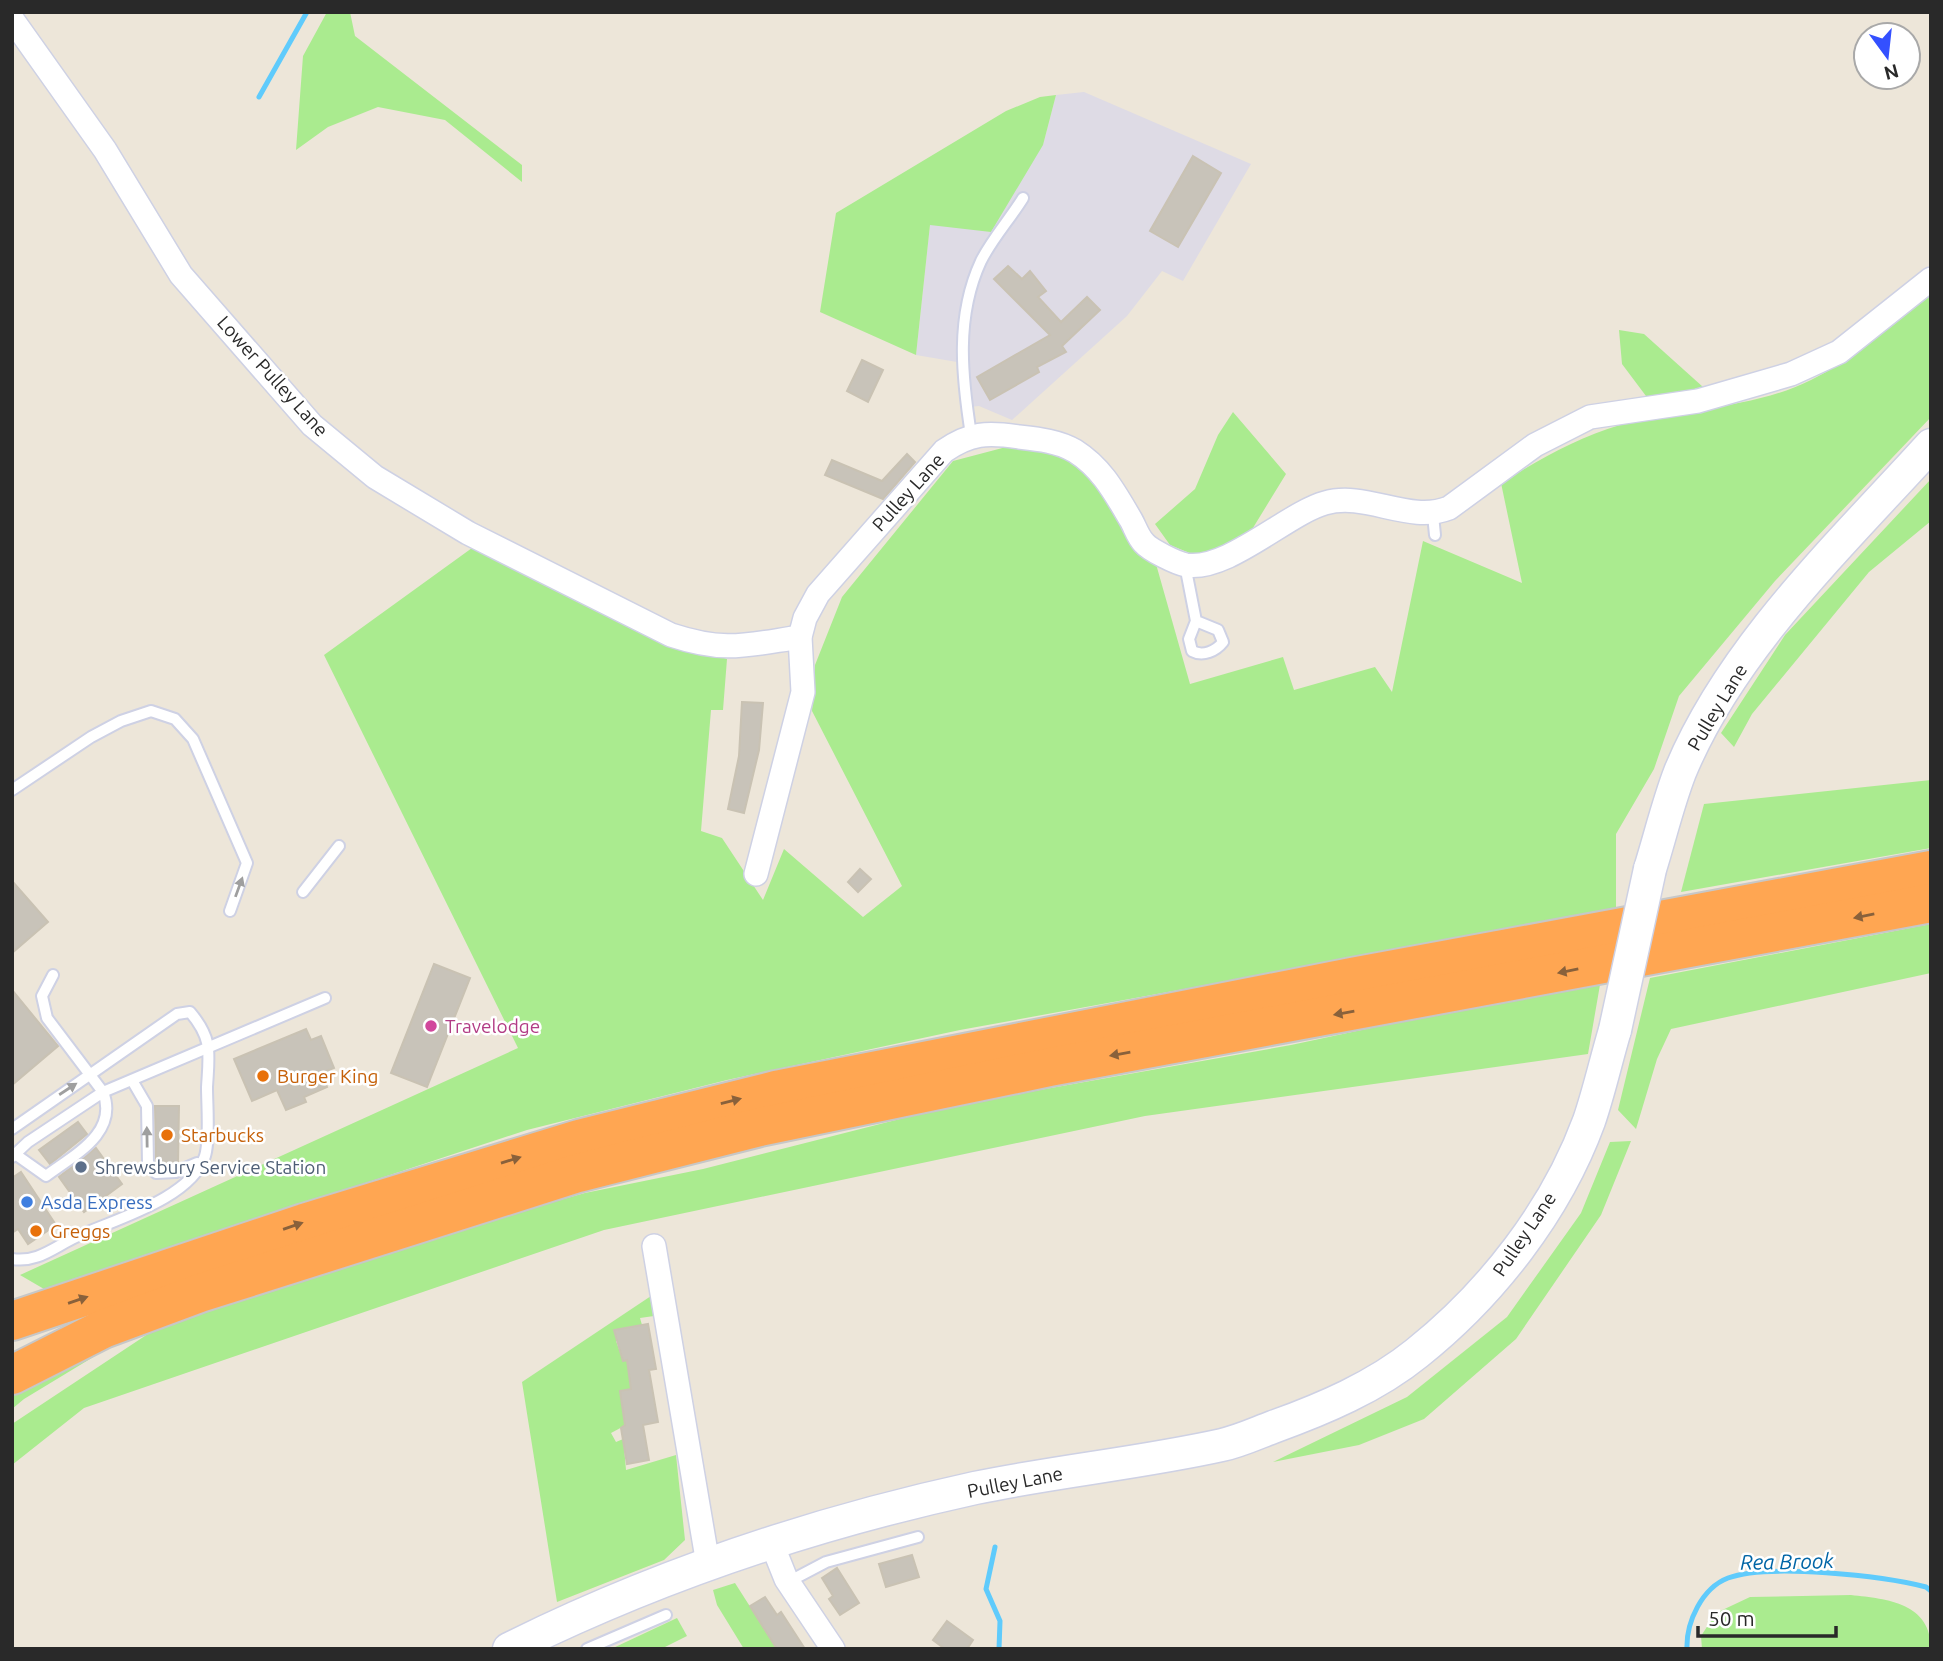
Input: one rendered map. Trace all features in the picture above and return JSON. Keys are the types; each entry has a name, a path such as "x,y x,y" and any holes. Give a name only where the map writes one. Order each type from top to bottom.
{"highway":[{"path":"12,1321 304,1223 553,1147 776,1090 1352,976 1931,870"},
{"path":"12,1375 103,1329 200,1293 578,1173 760,1127 1050,1067 1931,903"}],"street":[{"name":"Lower Pulley Lane","path":"12,19 105,150 181,275 312,425 375,477 468,533 671,635 702,645 735,648 800,637"},
{"path":"971,435 1002,434 1048,441 1072,449 1090,462 1110,483 1144,544 1185,565 1225,556 1324,503 1351,501 1434,525 1450,509 1535,445 1590,416 1698,401 1791,374 1839,352 1931,279"},
{"name":"Pulley Lane","path":"756,874 803,692 800,637 805,618 818,594 944,451 971,435"},
{"name":"Pulley Lane","path":"509,1649 607,1603 708,1564 835,1524 976,1488 1226,1444 1316,1412 1371,1383 1417,1354 1489,1286 1529,1232 1563,1176 1588,1124 1615,1030 1650,869 1680,772 1706,721 1768,623 1931,445"},
{"path":"654,1246 708,1564"},
{"path":"772,1544 788,1582 833,1649"}],"lane":[{"path":"971,435 961,367 967,307 982,260 1023,198"},
{"path":"1185,565 1196,621"},
{"path":"12,790 91,737 121,721 151,711 175,719 193,739 247,863 230,911"},
{"path":"303,892 339,846"},
{"path":"53,975 42,996 47,1018 103,1092 108,1104 107,1120 93,1142 46,1176 14,1156 28,1142 103,1092 209,1050 325,998"},
{"path":"12,1129 177,1014 190,1012 205,1029 209,1050 205,1156 184,1185 139,1210 74,1238 42,1256 12,1259"},
{"path":"133,1082 147,1106 148,1164 156,1173 193,1167 205,1156"},
{"path":"788,1582 826,1562 918,1537"},
{"path":"587,1649 666,1615"}],"shaded area":[{"path":"1084,92 1251,164 1183,281 1162,271 1127,316 1012,420 979,406 961,408 957,362 916,355 930,225 1043,145 1056,95"}],"green space":[{"path":"327,12 350,12 355,36 522,165 522,182 445,120 378,107 328,127 296,150 303,56"},
{"path":"1056,95 1043,145 991,232 930,225 916,355 820,312 836,213 1006,111 1040,97"},
{"path":"1931,292 1931,417 1775,581 1679,696 1654,769 1616,834 1616,910 960,1030 727,1080 527,1130 44,1289 20,1275 518,1048 324,655 472,548 658,634 727,659 723,710 711,710 701,831 722,838 763,900 784,849 863,917 902,886 812,711 815,665 842,597 953,461 1010,446 1048,451 1075,464 1105,495 1156,564 1190,684 1283,657 1294,690 1375,667 1392,692 1423,541 1522,583 1501,483 1559,450 1604,430 1644,419 1742,403 1789,390 1826,372 1857,351"},
{"path":"1619,330 1644,334 1703,387 1649,400 1622,364"},
{"path":"1233,412 1286,474 1248,536 1210,552 1192,554 1170,545 1155,524 1195,489 1218,435"},
{"path":"1931,479 1931,521 1869,572 1752,714 1734,747 1721,733 1785,635"},
{"path":"1931,780 1931,848 1681,892 1704,804"},
{"path":"1931,924 1931,973 1671,1029 1657,1059 1636,1129 1618,1110 1650,978"},
{"path":"1601,979 1588,1054 1145,1116 604,1230 84,1408 12,1465 12,1424 172,1318 445,1232 585,1193 703,1169 951,1106 1291,1045"},
{"path":"1631,1141 1601,1215 1516,1339 1424,1419 1359,1445 1273,1462 1407,1397 1507,1317 1581,1213 1610,1142"},
{"path":"651,1296 654,1316 640,1318 642,1325 616,1341 623,1360 631,1359 631,1389 620,1391 626,1425 611,1433 616,1442 628,1437 624,1447 626,1470 676,1455 685,1540 664,1560 557,1602 522,1382"},
{"path":"123,1339 24,1399 12,1409 12,1392"},
{"path":"735,1583 772,1641 784,1649 744,1649 717,1605 713,1590"},
{"path":"1851,1595 1905,1606 1924,1622 1931,1649 1702,1649 1701,1636 1716,1613 1750,1597"},
{"path":"677,1618 687,1636 661,1649 611,1649"}],"building":[{"path":"1193,156 1221,173 1178,247 1150,231"},
{"path":"1008,266 1022,279 1030,271 1046,291 1038,297 1061,322 1087,297 1100,310 1062,346 1066,352 1037,367 1039,372 990,400 977,377 1050,335 994,279"},
{"path":"862,360 883,370 868,402 847,391"},
{"path":"907,454 915,462 883,499 825,475 832,460 882,481"},
{"path":"742,702 763,703 759,750 744,813 728,809 739,756"},
{"path":"860,869 871,879 858,892 848,882"},
{"path":"12,881 48,922 12,953"},
{"name":"Travelodge","path":"434,964 470,978 427,1087 391,1073"},
{"path":"12,990 58,1046 12,1085"},
{"path":"306,1029 311,1040 321,1036 334,1068 321,1073 327,1087 304,1097 306,1102 286,1110 277,1090 252,1101 234,1059"},
{"name":"Starbucks","path":"155,1106 179,1106 178,1163 159,1165 156,1161"},
{"path":"78,1122 87,1134 50,1164 39,1150"},
{"path":"96,1148 122,1184 84,1212 59,1177"},
{"name":"Asda Express","path":"21,1172 56,1225 28,1244 18,1229 12,1233 12,1178"},
{"path":"648,1324 656,1369 649,1370 658,1422 643,1425 649,1460 627,1464 621,1428 625,1425 620,1391 631,1389 627,1360 623,1361 614,1330"},
{"path":"912,1555 919,1577 886,1587 879,1564"},
{"path":"837,1568 859,1603 840,1615 829,1599 833,1596 822,1578"},
{"path":"765,1597 777,1615 781,1612 805,1649 777,1649 750,1606"},
{"path":"947,1621 973,1640 967,1649 945,1649 933,1640"}],"waterway":[{"path":"259,97 307,12"},
{"path":"995,1547 986,1589 1000,1621 999,1649"},
{"name":"Rea Brook","path":"1687,1649 1689,1628 1697,1607 1710,1590 1728,1578 1746,1574 1797,1571 1855,1575 1907,1583 1926,1587 1931,1591"}],"place":[{"name":"Travelodge","path":"431,1026"},
{"name":"Burger King","path":"263,1076"},
{"name":"Starbucks","path":"167,1135"},
{"name":"Shrewsbury Service Station","path":"81,1167"},
{"name":"Asda Express","path":"27,1202"},
{"name":"Greggs","path":"36,1231"}]}
